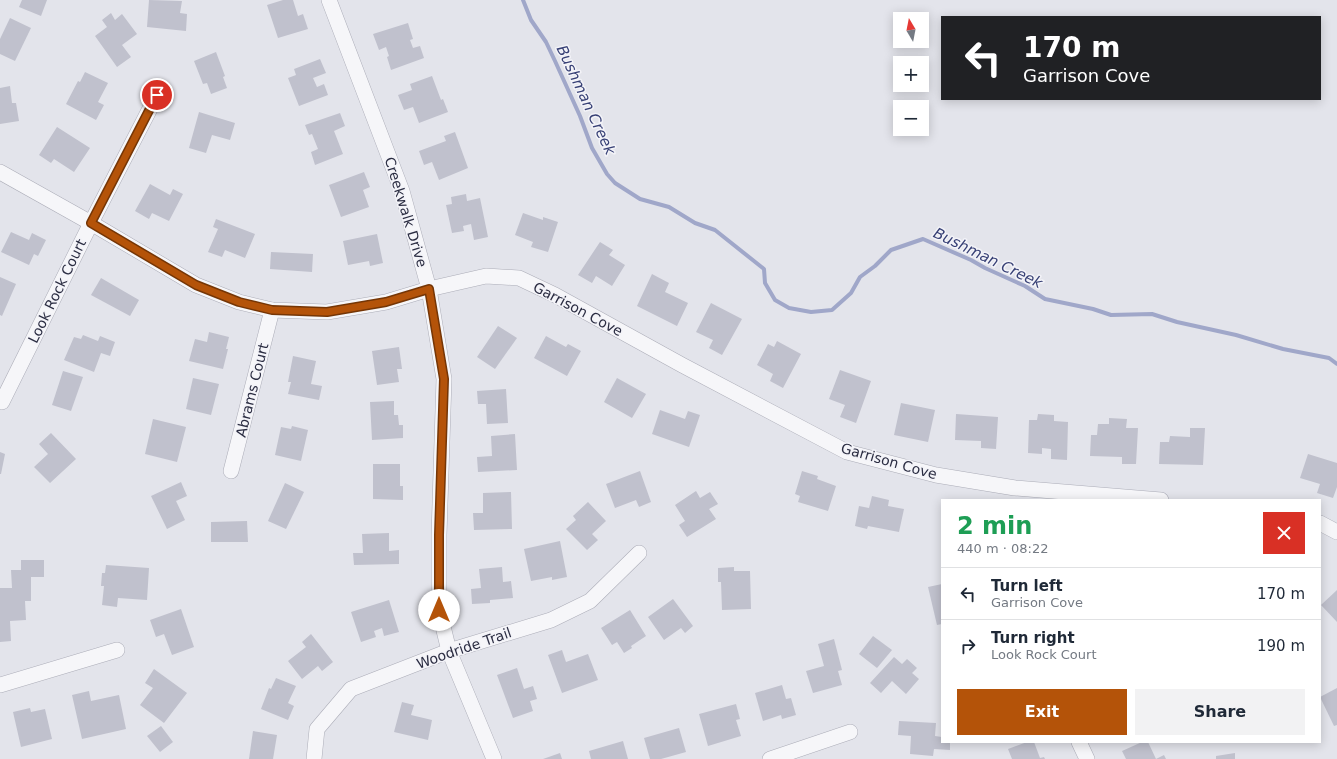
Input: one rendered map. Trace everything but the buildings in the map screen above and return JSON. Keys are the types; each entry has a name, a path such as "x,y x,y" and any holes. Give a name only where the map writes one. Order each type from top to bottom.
{"street":[{"name":"Creekwalk Drive","path":"329,0 402,191 429,289 444,379 439,535 439,610 449,651 494,759"},
{"name":"Look Rock Court","path":"2,402 91,223 157,95"},
{"name":"Garrison Cove","path":"0,172 91,223 196,285 239,302 272,310 327,312 386,302 429,289 486,276 519,278 847,452 1014,494 1137,499"},
{"name":"Abrams Court","path":"231,471 272,310"},
{"path":"1321,524 1337,532"},
{"name":"Woodride Trail","path":"314,759 317,729 351,689 449,651 551,620 590,601 639,553"},
{"path":"0,685 117,650"},
{"path":"770,759 850,732"},
{"path":"1079,743 1087,759"}],"waterway":[{"name":"Bushman Creek","path":"523,0 531,20 546,42 580,116 592,148 607,174 615,183 640,199 669,207 695,223 715,230 764,269 765,283 775,300 789,308 811,312 832,310 851,293 860,277 875,266 891,250 923,239 1025,286 1045,299 1093,309 1111,315 1152,314 1177,322 1236,335 1283,349 1329,358 1337,364"}],"route":[{"path":"157,95 91,223 196,285 239,302 272,310 327,312 386,302 429,289 444,379 439,535 439,610"}]}
